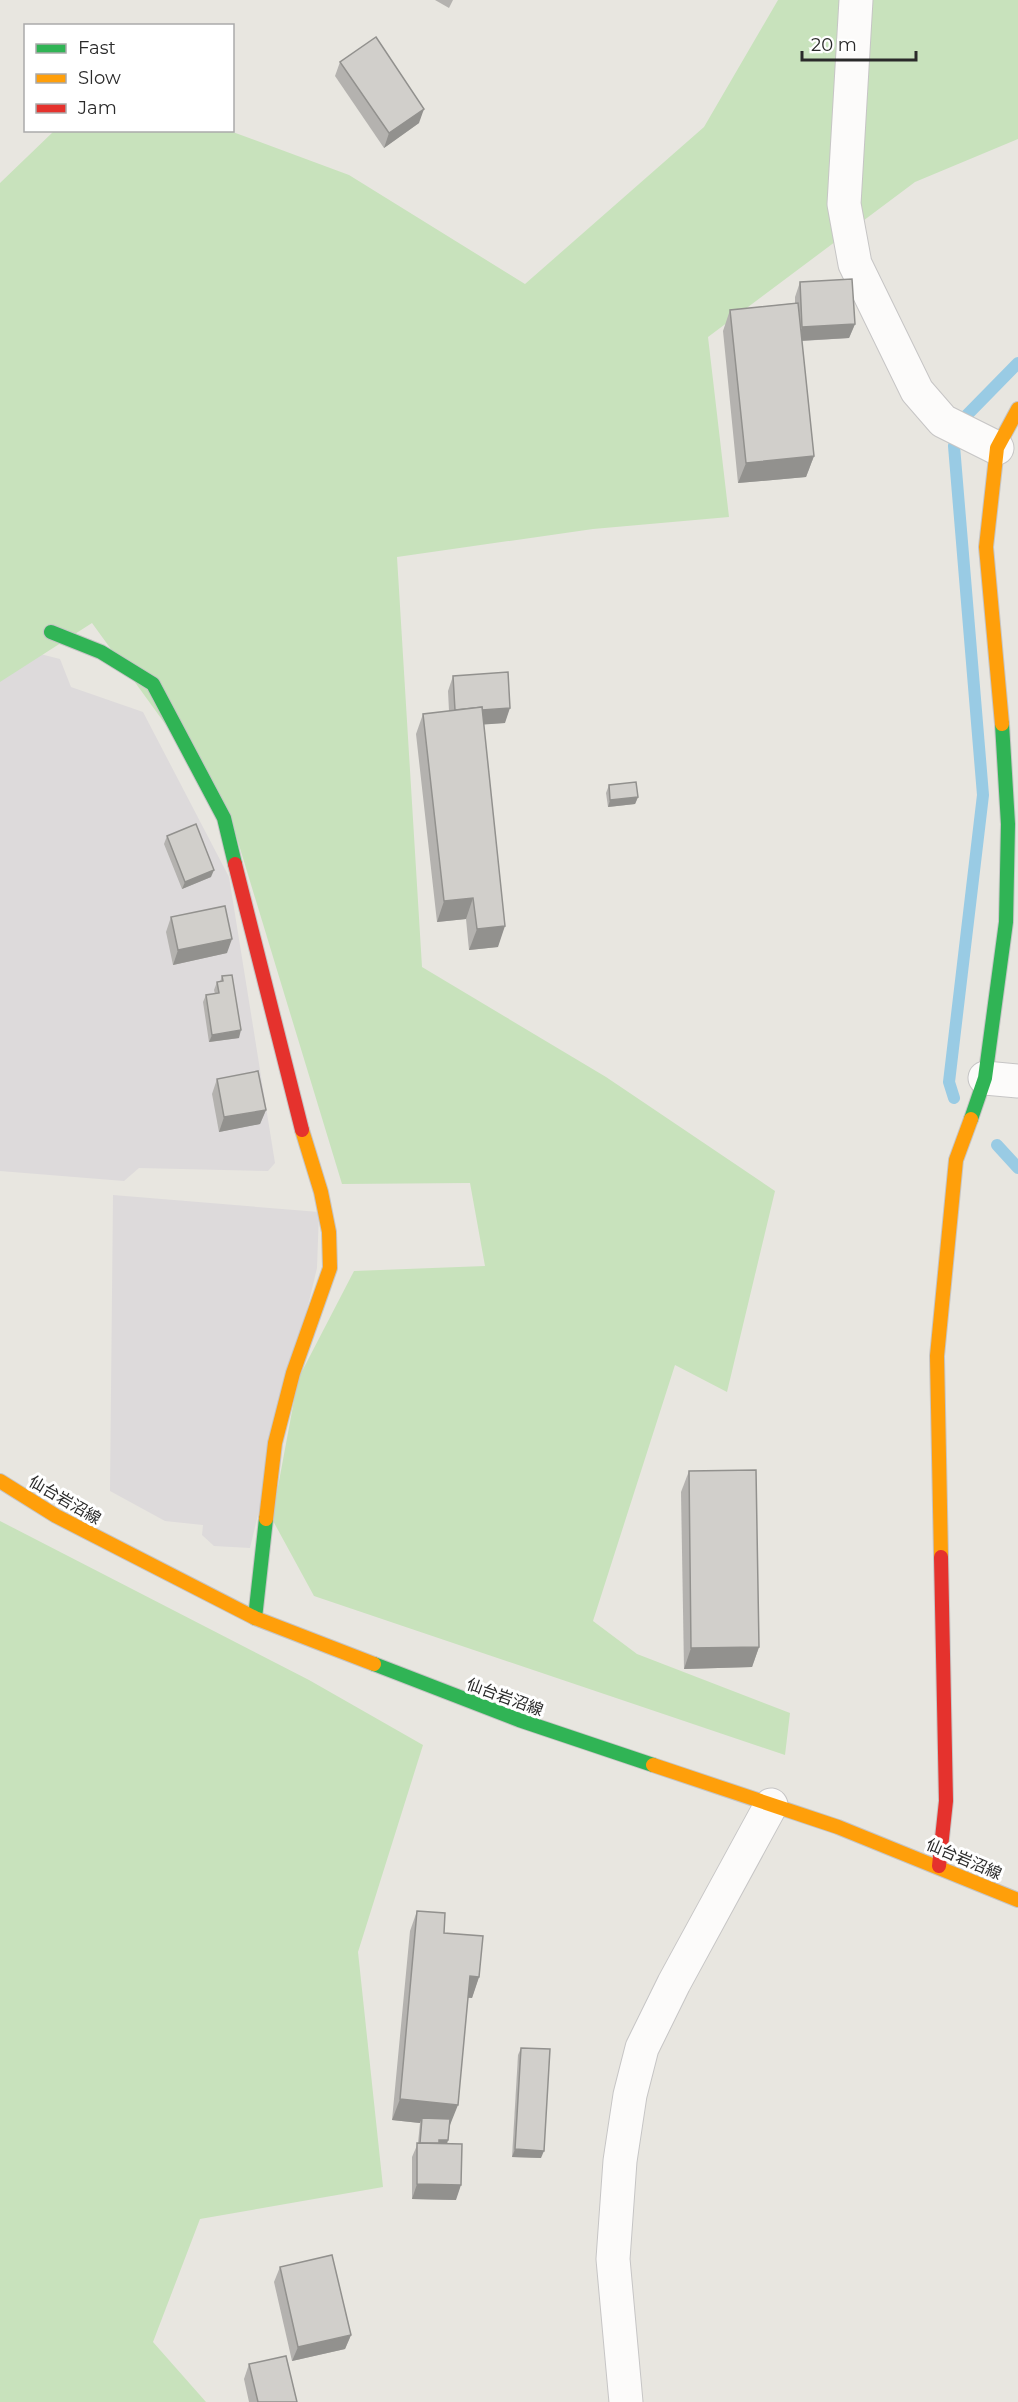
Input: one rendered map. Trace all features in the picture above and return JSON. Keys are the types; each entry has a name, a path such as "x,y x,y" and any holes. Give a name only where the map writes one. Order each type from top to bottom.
{"street":[{"path":"856,0 843,204 855,264 917,391 943,421 997,448"},
{"path":"939,1866 946,1801 937,1356 956,1160 985,1078 1006,922 1008,824 1000,687 986,547 997,448 1018,409"},
{"path":"51,633 101,651 153,684 224,818 325,1212 329,1232 330,1268 293,1373 275,1443 255,1618"},
{"path":"985,1078 1018,1081"},
{"name":"仙台岩沼線","path":"0,1481 56,1516 255,1618 519,1720 838,1827 939,1866 1018,1900"},
{"path":"626,2402 613,2259 620,2161 630,2095 642,2048 674,1983 771,1805"}],"shaded area":[{"path":"0,644 60,659 71,687 143,712 229,877 275,1163 268,1171 139,1168 124,1181 0,1171"},
{"path":"113,1195 319,1212 317,1268 250,1548 214,1546 202,1535 203,1525 165,1521 110,1491"}],"green space":[{"path":"778,0 1018,0 1018,139 915,182 708,337 729,517 593,529 397,557 422,967 606,1077 775,1191 727,1392 675,1365 593,1621 637,1654 790,1713 785,1755 314,1596 272,1519 298,1379 354,1271 485,1266 470,1183 342,1184 229,812 92,623 0,682 0,183 53,132 233,132 349,175 525,284 704,127"},
{"path":"0,1521 309,1680 423,1745 358,1952 383,2187 200,2219 153,2342 206,2402 0,2402"}],"building":[{"path":"376,37 424,109 389,133 340,62"},
{"path":"852,279 855,324 802,327 800,282"},
{"path":"798,303 814,456 746,463 730,310"},
{"path":"508,672 510,708 482,710 482,707 455,710 453,676"},
{"path":"482,707 505,926 477,929 473,898 444,901 423,714"},
{"path":"636,782 638,797 610,800 609,785"},
{"path":"196,824 214,870 185,882 167,836"},
{"path":"225,906 232,939 178,950 171,917"},
{"path":"232,975 241,1030 212,1035 206,995 219,993 217,982 223,981 222,976"},
{"path":"258,1071 266,1110 224,1117 217,1079"},
{"path":"756,1470 759,1647 691,1648 689,1471"},
{"path":"417,1911 445,1913 444,1933 483,1936 479,1977 470,1976 458,2105 400,2099"},
{"path":"521,2048 550,2049 544,2151 515,2149"},
{"path":"422,2118 450,2119 448,2140 439,2140 439,2143 420,2143"},
{"path":"417,2143 462,2144 461,2185 417,2184"},
{"path":"332,2255 351,2335 298,2347 280,2267"},
{"path":"286,2356 297,2402 258,2402 249,2364"}],"waterway":[{"path":"954,1098 949,1082 983,795 954,446 965,417 1018,363"},
{"path":"997,1145 1018,1168"}],"traffic: fast":[{"path":"51,632 101,652 153,684 224,818 235,864"},
{"path":"971,1119 985,1078 1006,922 1008,824 1002,724"},
{"path":"255,1618 266,1519"},
{"path":"374,1664 519,1720 653,1765"}],"traffic: slow":[{"path":"1002,724 986,547 997,448 1018,409"},
{"path":"941,1557 937,1356 956,1160 971,1119"},
{"path":"266,1519 275,1443 293,1373 330,1268 329,1232 321,1192 302,1130"},
{"path":"0,1481 56,1516 255,1618 374,1664"},
{"path":"653,1765 838,1827 1018,1900"}],"traffic: jam":[{"path":"235,864 302,1130"},
{"path":"939,1866 946,1801 941,1557"}]}
